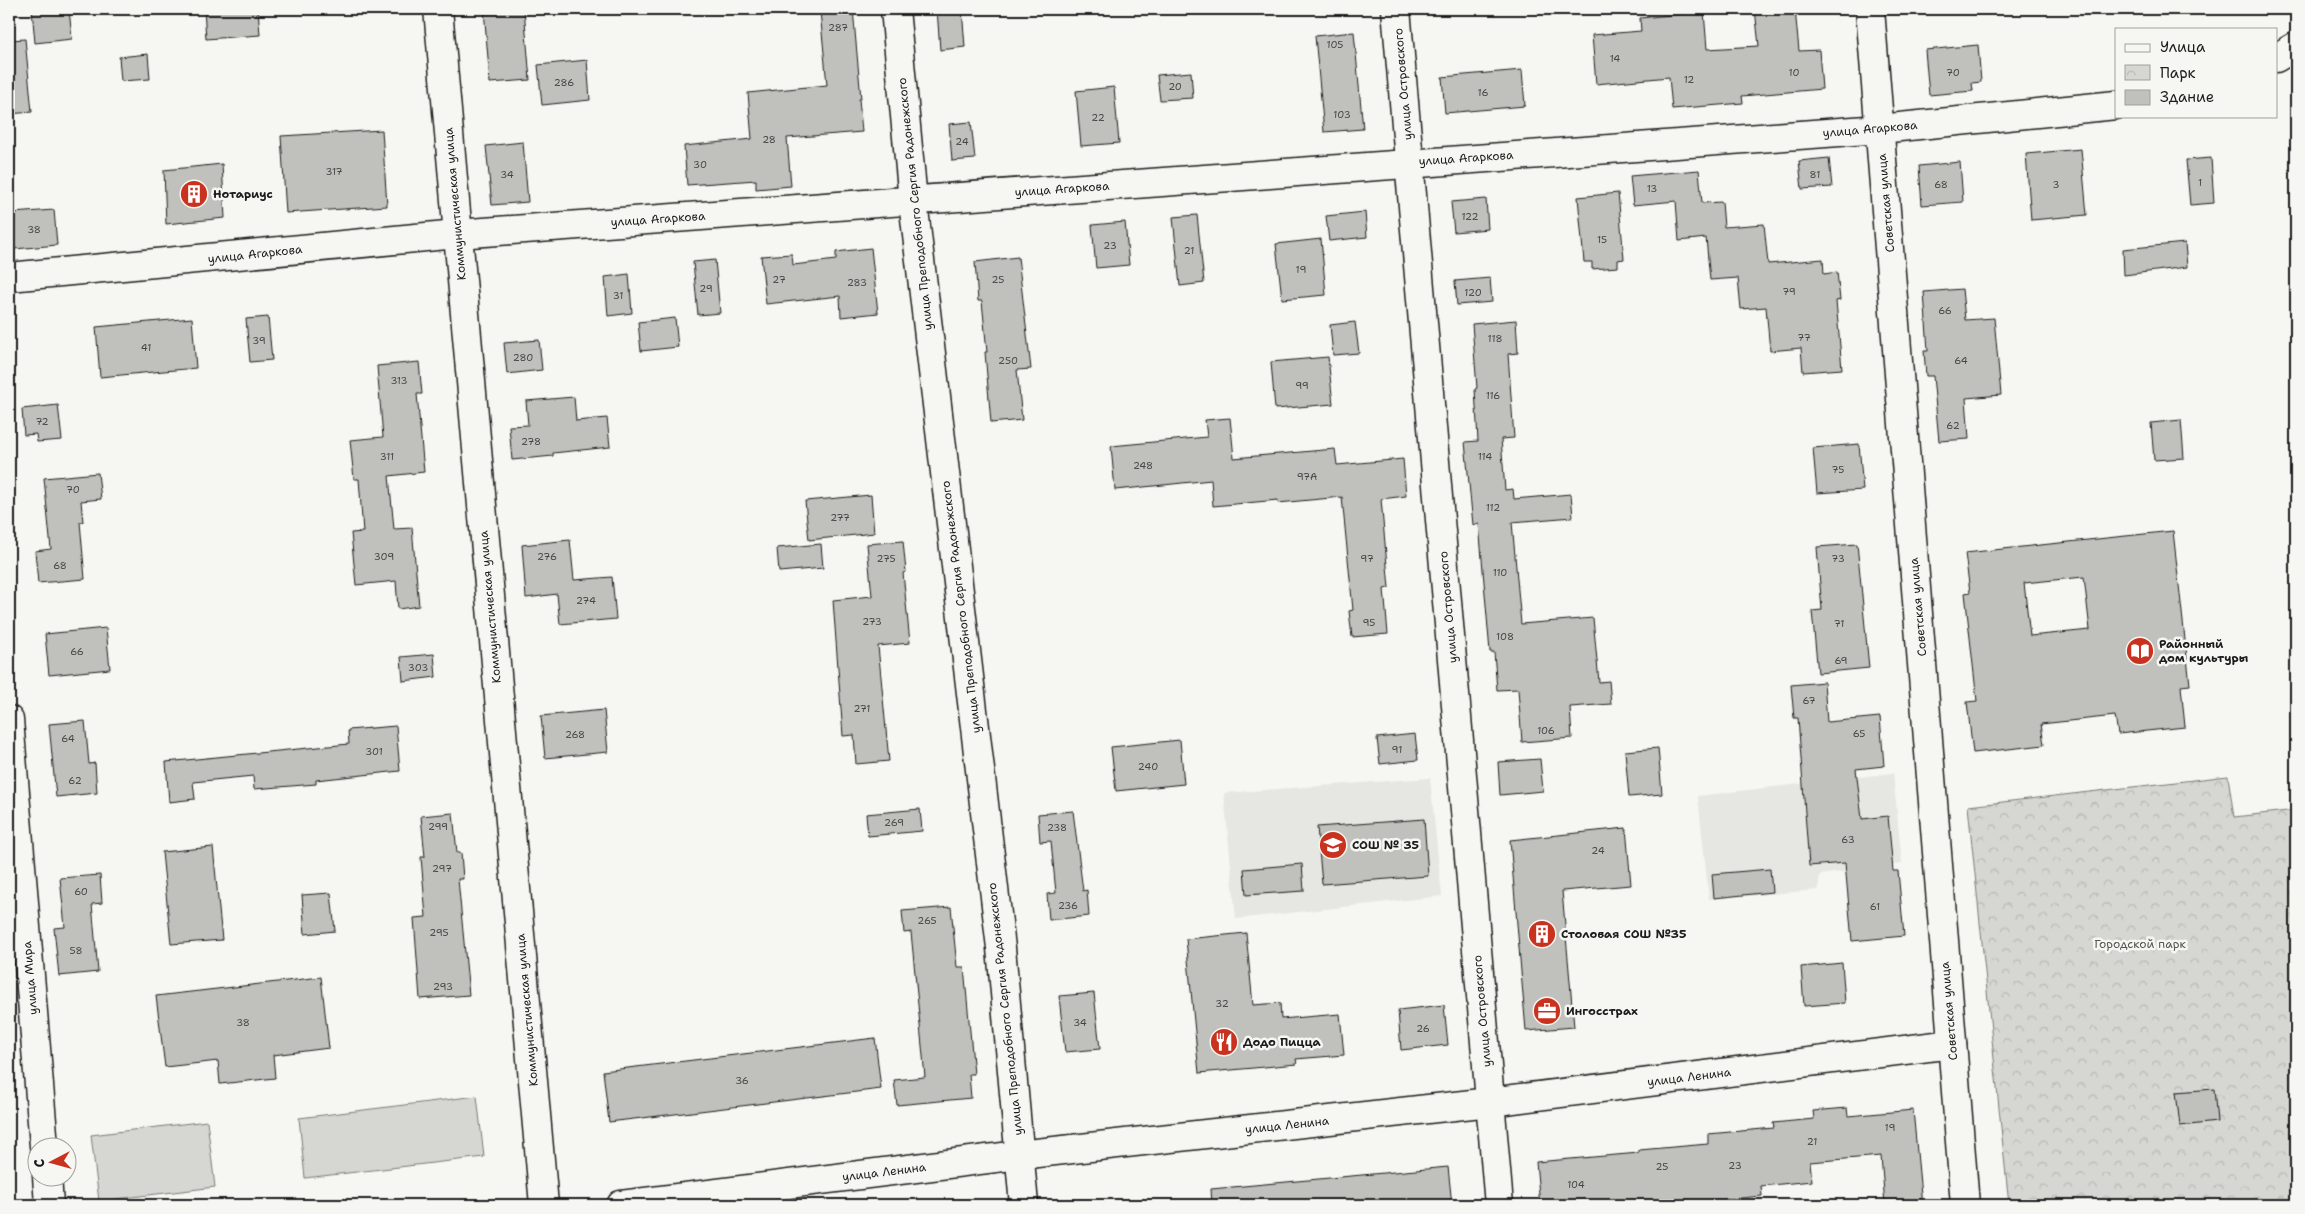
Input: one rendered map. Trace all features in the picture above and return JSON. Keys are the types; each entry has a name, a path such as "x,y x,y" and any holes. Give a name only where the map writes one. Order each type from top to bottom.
{"street":[{"name":"Коммунистическая улица","path":"438,9 544,1205"},
{"name":"улица Преподобного Сергия Радонежского","path":"895,9 913,201 1001,948 1024,1205"},
{"name":"улица Островского","path":"1396,9 1499,1205"},
{"name":"Советская улица","path":"1870,9 1965,1205"},
{"path":"2278,57 2296,46"},
{"name":"улица Агаркова","path":"9,277 457,234 1410,162 1880,129 2115,105"},
{"name":"улица Мира","path":"9,720 43,1136"},
{"name":"улица Ленина","path":"621,1205 1019,1155 1490,1102 1952,1044"},
{"path":"48,1186 49,1205"}],"shaded area":[{"path":"1893,773 1902,864 1820,875 1818,890 1709,899 1698,796"},
{"name":"СОШ № 35","path":"1430,778 1442,896 1236,919 1224,793"}],"green space":[{"name":"Городской парк","path":"2228,776 2234,817 2296,810 2296,1205 2009,1205 1968,806"},
{"path":"477,1096 484,1157 305,1178 299,1118"},
{"path":"207,1121 215,1187 99,1201 91,1135"}],"building":[{"path":"32,9 69,9 72,39 35,43"},
{"path":"204,9 258,9 260,35 206,39"},
{"path":"484,9 524,9 530,80 490,83"},
{"path":"853,9 862,132 787,138 791,186 756,189 756,180 687,185 684,146 752,139 748,93 827,85 820,11"},
{"path":"937,9 962,9 965,47 940,50"},
{"path":"1755,9 1795,9 1799,51 1819,50 1822,89 1742,96 1743,103 1672,109 1669,77 1596,84 1592,35 1641,31 1640,18 1704,12 1707,49 1759,46"},
{"path":"1354,32 1363,129 1324,132 1315,36"},
{"path":"25,39 32,112 9,114 9,40"},
{"path":"1978,45 1981,82 1972,83 1973,91 1929,95 1925,50"},
{"path":"148,54 150,79 121,81 119,57"},
{"path":"587,60 590,100 542,105 538,65"},
{"path":"1522,70 1525,106 1445,113 1442,77"},
{"path":"1191,72 1193,98 1160,100 1157,75"},
{"path":"1114,87 1119,143 1081,146 1076,91"},
{"path":"971,122 975,159 952,161 949,124"},
{"path":"382,130 387,206 286,213 281,136"},
{"path":"523,142 528,202 492,205 486,146"},
{"path":"2081,149 2087,215 2031,220 2026,154"},
{"path":"1829,158 1832,187 1802,189 1799,161"},
{"path":"2211,158 2214,203 2190,205 2186,160"},
{"path":"1960,162 1963,202 1922,205 1919,166"},
{"name":"Нотариус","path":"222,164 225,218 166,224 164,170"},
{"path":"1699,170 1702,203 1722,202 1724,227 1764,224 1768,264 1823,259 1824,274 1837,272 1840,300 1836,301 1842,369 1803,372 1801,348 1770,351 1766,307 1741,309 1738,278 1710,280 1706,238 1679,241 1676,201 1633,205 1630,176"},
{"path":"1618,193 1624,259 1618,260 1618,267 1592,269 1592,262 1584,262 1578,197"},
{"path":"1486,199 1488,229 1454,232 1451,202"},
{"path":"54,210 57,245 15,249 12,213"},
{"path":"1365,212 1367,237 1329,241 1326,216"},
{"path":"1197,215 1204,283 1180,286 1173,217"},
{"path":"1125,222 1129,265 1096,268 1092,225"},
{"path":"1321,239 1326,295 1282,299 1276,244"},
{"path":"2185,243 2187,267 2124,275 2123,249"},
{"path":"871,248 878,313 841,317 840,296 766,304 761,256 792,254 793,265 836,260 836,252"},
{"path":"1018,257 1031,369 1017,370 1022,420 991,423 982,301 978,301 975,262"},
{"path":"715,260 720,313 698,315 693,262"},
{"path":"629,274 632,313 608,316 605,277"},
{"path":"1490,278 1492,302 1457,305 1455,281"},
{"path":"1962,289 1965,320 1994,318 2001,395 1966,398 1969,439 1939,441 1933,376 1926,376 1924,351 1928,351 1924,292"},
{"path":"268,317 272,360 250,362 246,319"},
{"path":"192,318 196,368 100,377 96,327"},
{"path":"675,318 678,347 641,351 638,322"},
{"path":"1516,320 1518,353 1508,354 1514,438 1501,439 1505,490 1513,489 1514,499 1571,494 1573,517 1512,522 1521,624 1593,618 1599,682 1609,681 1611,704 1570,707 1572,738 1522,742 1518,689 1497,690 1494,652 1490,652 1479,524 1473,525 1465,442 1478,441 1475,389 1477,388 1472,324"},
{"path":"1355,322 1359,353 1333,355 1330,325"},
{"path":"539,340 542,370 507,374 504,343"},
{"path":"1328,357 1333,404 1275,409 1271,362"},
{"path":"419,362 422,394 417,394 424,472 389,476 394,529 412,528 419,606 398,609 396,581 356,585 351,533 363,532 359,479 354,479 350,440 383,437 377,366"},
{"path":"574,397 576,421 607,418 610,447 553,453 553,456 512,460 509,426 528,425 526,401"},
{"path":"58,405 62,440 37,442 36,434 24,435 22,409"},
{"path":"1230,418 1234,458 1335,449 1337,465 1403,459 1406,496 1381,499 1389,588 1384,589 1388,634 1352,637 1349,611 1353,610 1342,497 1278,503 1278,500 1213,506 1211,480 1115,490 1111,446 1207,437 1205,420"},
{"path":"2181,420 2184,458 2154,460 2151,423"},
{"path":"1859,444 1863,490 1817,493 1813,448"},
{"path":"98,473 101,499 81,501 83,522 80,522 85,579 38,583 35,551 51,549 44,478"},
{"path":"871,495 874,533 809,540 805,501"},
{"name":"Районный дом культуры","path":"2173,531 2190,685 2181,686 2185,727 2118,734 2115,716 2041,724 2044,745 1973,753 1967,702 1977,701 1965,593 1970,592 1965,553","holes":["2084,577 2090,630 2030,636 2024,583"]},
{"path":"570,540 574,580 612,577 616,619 560,624 557,594 526,598 522,545"},
{"path":"903,541 906,572 903,573 910,643 878,646 889,761 856,764 854,735 843,736 833,600 872,596 867,544"},
{"path":"821,544 823,568 779,572 777,548"},
{"path":"1857,544 1869,668 1818,673 1812,611 1822,610 1817,547"},
{"path":"106,628 110,669 49,675 45,634"},
{"path":"434,654 436,677 403,681 401,657"},
{"path":"1824,682 1827,722 1880,717 1884,766 1856,769 1862,819 1888,816 1893,871 1898,871 1904,936 1852,941 1845,863 1809,866 1798,718 1794,718 1791,685"},
{"path":"604,710 608,752 545,758 541,716"},
{"path":"85,721 89,764 95,763 97,793 56,797 49,724"},
{"path":"396,726 400,771 316,780 316,784 254,789 253,776 193,782 195,799 169,802 166,762 349,744 348,730"},
{"path":"1415,734 1418,760 1380,764 1377,738"},
{"path":"1180,740 1184,784 1116,791 1111,747"},
{"path":"1658,748 1662,794 1629,797 1625,751"},
{"path":"1540,759 1543,791 1500,795 1498,762"},
{"path":"920,809 922,831 868,836 866,814"},
{"path":"1073,811 1083,891 1087,890 1089,916 1049,920 1047,894 1056,893 1051,841 1040,842 1038,814"},
{"path":"453,813 457,853 461,853 463,879 458,879 469,995 420,999 414,918 426,917 421,857 425,857 421,816"},
{"path":"1424,819 1428,876 1322,884 1317,827"},
{"name":"Столовая СОШ №35","path":"1626,828 1631,885 1562,891 1574,1027 1526,1031 1510,840"},
{"path":"213,847 222,940 171,944 162,852"},
{"path":"1302,864 1304,891 1246,895 1244,869"},
{"path":"1770,869 1772,892 1714,898 1712,874"},
{"path":"100,875 102,903 92,904 98,972 59,976 54,928 65,927 60,878"},
{"path":"331,893 335,931 305,934 302,895"},
{"path":"951,907 957,967 964,967 974,1074 969,1074 971,1098 897,1105 894,1080 925,1077 911,932 904,933 902,911"},
{"path":"1246,933 1253,1005 1280,1003 1281,1019 1340,1014 1344,1055 1296,1059 1297,1064 1199,1073 1186,939"},
{"path":"1842,963 1845,1003 1804,1006 1801,967"},
{"path":"321,977 329,1048 273,1055 275,1078 220,1084 218,1061 165,1067 156,996"},
{"path":"1094,993 1100,1049 1065,1052 1059,996"},
{"path":"1444,1005 1448,1045 1401,1050 1398,1010"},
{"path":"875,1038 881,1089 609,1122 603,1071"},
{"path":"2214,1089 2217,1122 2180,1126 2176,1092"},
{"path":"1847,1108 1848,1116 1913,1110 1922,1205 1885,1205 1881,1156 1810,1162 1812,1181 1761,1186 1762,1196 1711,1201 1711,1205 1540,1205 1536,1162 1639,1153 1639,1150 1708,1144 1708,1134 1774,1128 1773,1123 1814,1119 1813,1111"},
{"path":"1448,1167 1452,1205 1212,1205 1211,1189"}],"place":[{"name":"Нотариус","path":"194,194"},
{"name":"Районный дом культуры","path":"2140,651"},
{"name":"СОШ № 35","path":"1333,845"},
{"name":"Столовая СОШ №35","path":"1542,934"},
{"name":"Ингосстрах","path":"1547,1011"},
{"name":"Додо Пицца","path":"1224,1042"}]}
